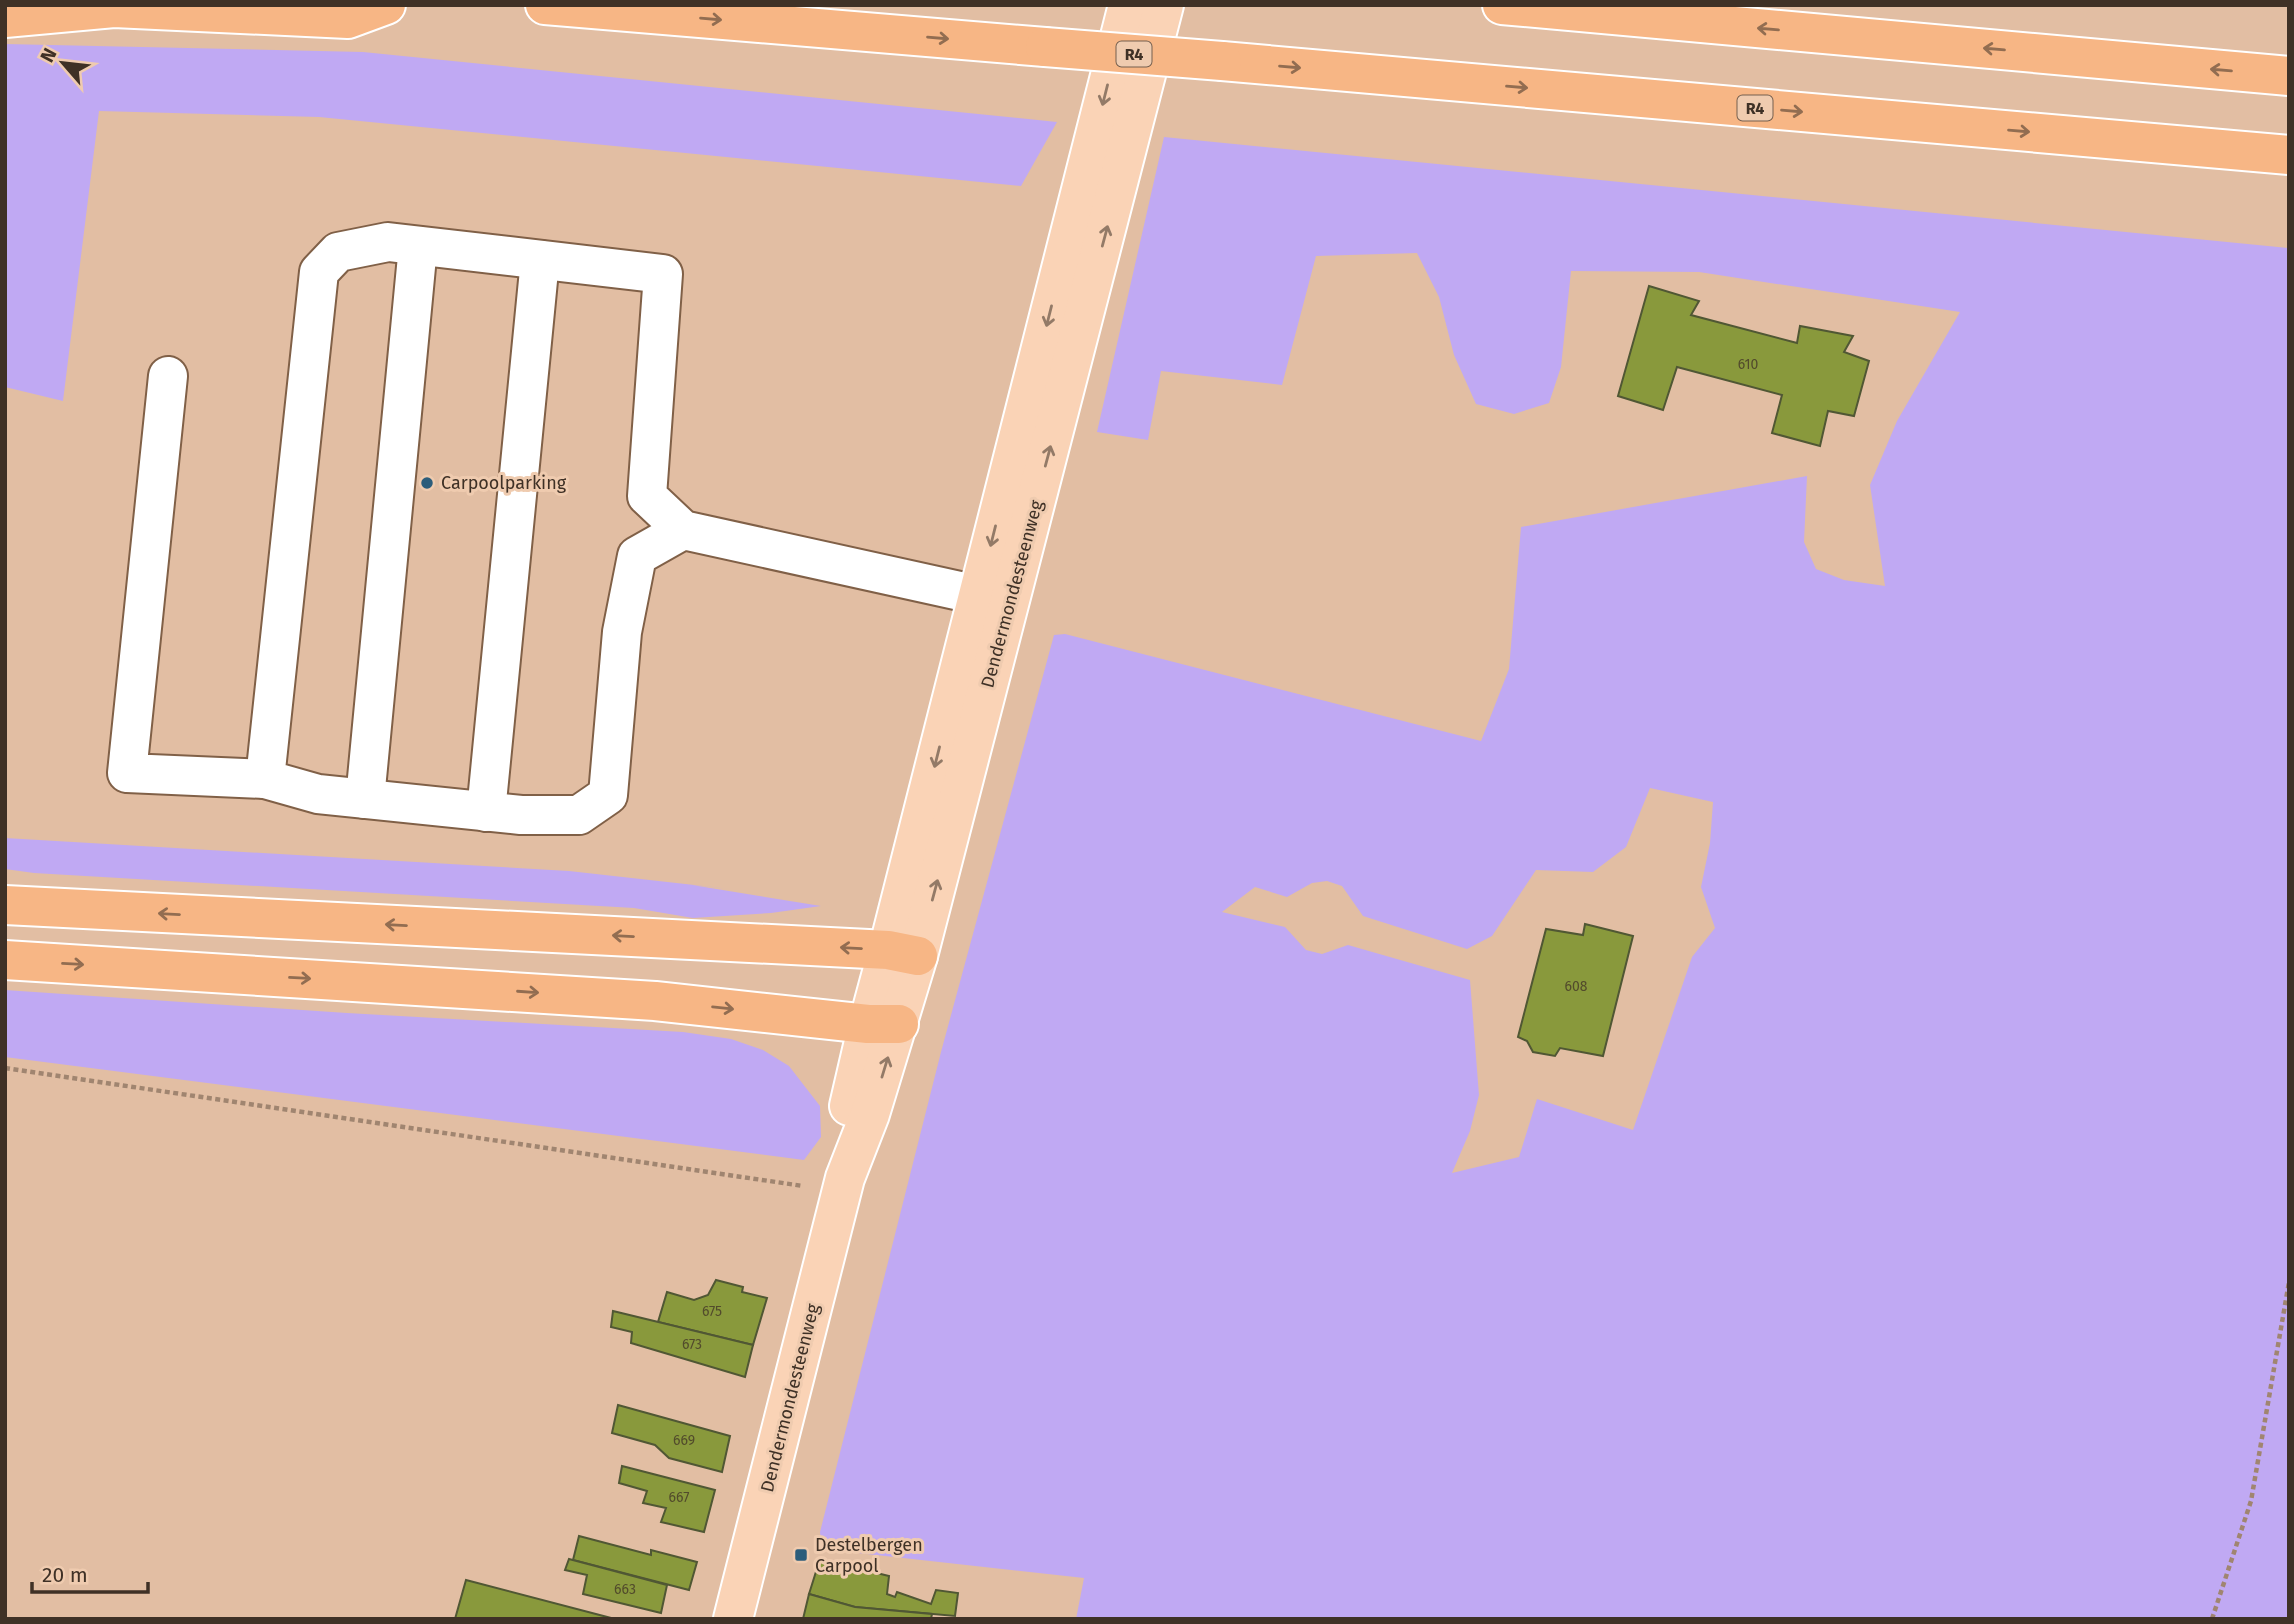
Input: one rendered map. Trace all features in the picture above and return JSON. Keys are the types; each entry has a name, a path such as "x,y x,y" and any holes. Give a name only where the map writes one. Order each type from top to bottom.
{"highway":[{"path":"5,18 114,8 348,19 386,5"},
{"name":"R4","path":"545,5 1222,61 2289,155"},
{"path":"1502,5 2289,76"},
{"path":"5,905 903,953"},
{"path":"5,960 655,1001 883,1024"}],"main road":[{"name":"Dendermondesteenweg","path":"903,953 978,595 1128,5"},
{"name":"Dendermondesteenweg","path":"733,1619 844,1185 848,1111 883,1024 1164,5"}],"lane":[{"path":"265,779 319,272 338,252 388,243 663,274 647,496 683,530 978,595"},
{"path":"365,799 418,246"},
{"path":"485,811 540,260"},
{"path":"168,376 127,773 265,779 318,794 521,815 579,815 608,795 622,632 638,556 683,530"}],"path":[{"path":"5,1068 571,1150 844,1185"},
{"path":"2212,1619 2251,1501 2289,1282"}],"shaded area":[{"path":"5,44 363,52 1057,122 1021,186 319,117 99,111 63,401 5,387"},
{"path":"1164,137 2289,248 2289,1619 1076,1619 1084,1578 822,1549 820,1532 941,1052 1054,635 1065,634 1481,741 1509,669 1521,527 1807,476 1804,542 1816,569 1844,580 1885,586 1870,485 1897,421 1960,312 1699,272 1571,271 1561,367 1549,403 1514,414 1476,404 1454,355 1439,297 1417,253 1316,256 1282,385 1161,371 1148,440 1097,432","holes":["1650,788 1713,802 1710,843 1701,887 1715,928 1692,957 1633,1130 1537,1099 1519,1157 1452,1173 1470,1131 1479,1095 1470,980 1348,945 1322,954 1306,950 1285,927 1222,912 1255,887 1287,897 1312,883 1327,881 1342,886 1363,916 1467,949 1492,936 1536,870 1593,872 1626,847"]},
{"path":"5,838 569,871 730,889 692,885 821,906 771,913 693,918 634,908 34,873 5,869"},
{"path":"5,990 683,1032 731,1039 763,1050 789,1066 820,1106 821,1137 804,1160 5,1057"}],"building":[{"path":"1649,286 1699,301 1691,315 1797,343 1800,326 1853,336 1844,352 1869,361 1854,416 1828,411 1820,446 1772,433 1782,395 1677,367 1663,410 1618,396"},
{"path":"1585,924 1633,936 1603,1056 1560,1048 1555,1056 1533,1052 1527,1041 1518,1037 1546,929 1583,935"},
{"path":"716,1280 743,1287 742,1292 767,1298 753,1345 658,1322 667,1292 694,1300 708,1295"},
{"path":"613,1311 753,1345 745,1377 631,1343 632,1332 611,1327"},
{"path":"618,1405 730,1436 722,1472 669,1458 655,1445 612,1433"},
{"path":"622,1466 715,1490 704,1532 661,1522 666,1508 643,1503 647,1491 619,1483"},
{"path":"579,1536 651,1555 651,1550 697,1562 689,1590 573,1560"},
{"path":"569,1559 667,1585 661,1613 583,1594 587,1575 565,1570"},
{"path":"820,1559 889,1576 887,1594 895,1597 897,1592 931,1604 936,1590 958,1593 955,1616 855,1607 809,1594"},
{"path":"466,1580 615,1619 455,1619"},
{"path":"809,1594 855,1607 932,1614 931,1619 803,1619"}],"place":[{"name":"Carpoolparking","path":"427,483"},
{"name":"Destelbergen Carpool","path":"801,1555"}]}
